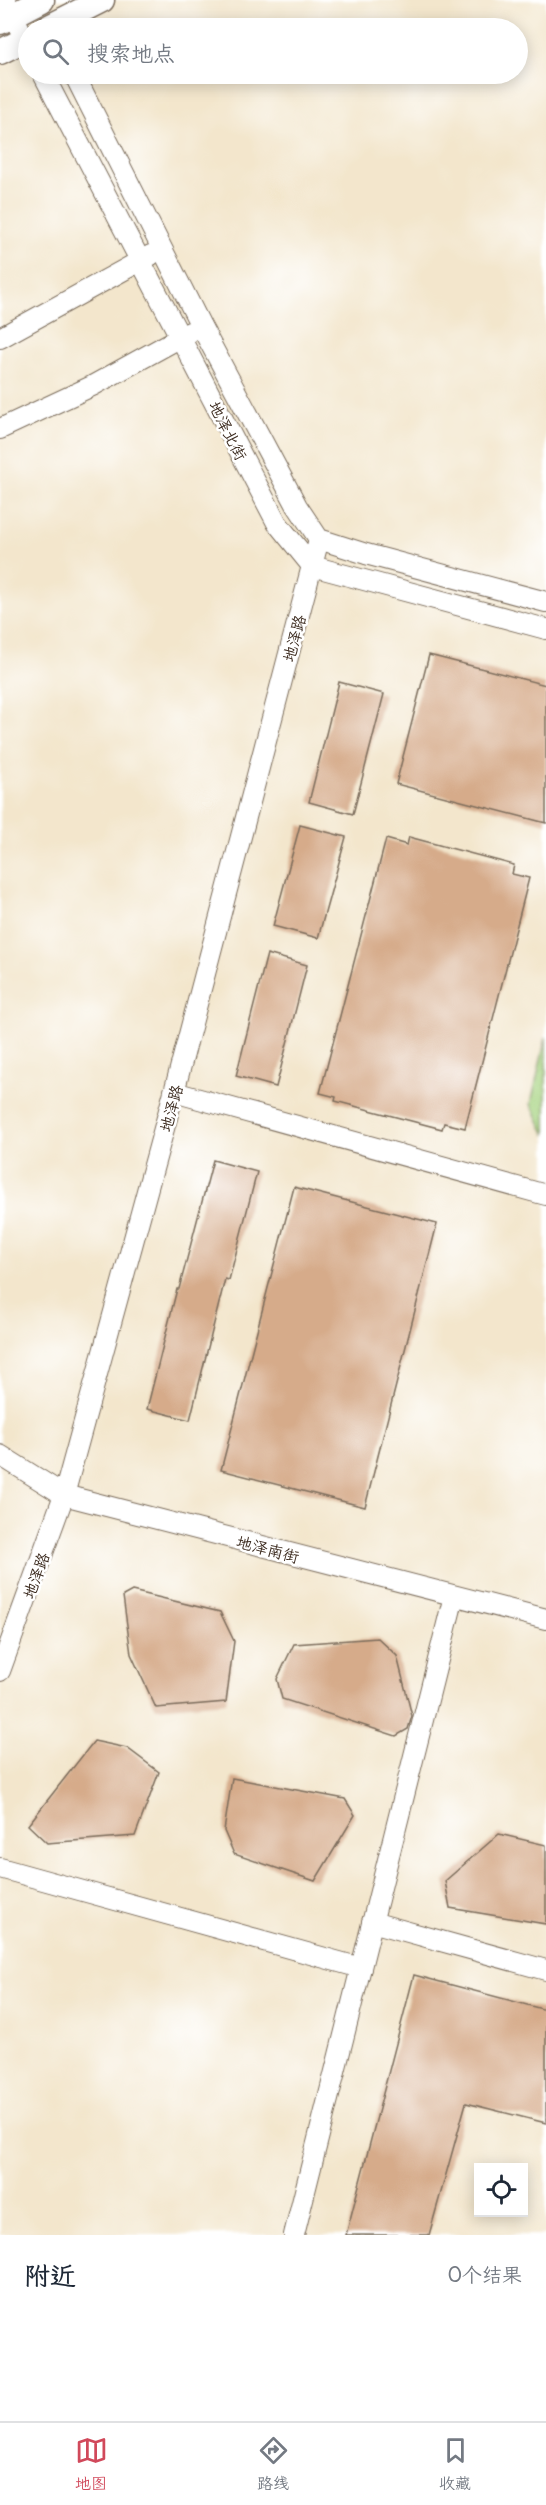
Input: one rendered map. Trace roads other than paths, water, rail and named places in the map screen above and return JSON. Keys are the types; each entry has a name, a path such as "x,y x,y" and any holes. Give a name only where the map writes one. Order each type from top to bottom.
{"main road":[{"path":"69,18 102,0"},
{"path":"6,12 39,1"},
{"path":"0,52 18,45"}],"street":[{"path":"39,1 46,18"},
{"path":"6,12 18,28"},
{"name":"地泽北街","path":"48,84 277,523 312,566"},
{"name":"地泽北街","path":"79,84 201,326 297,506 319,539"},
{"path":"0,338 161,249"},
{"path":"0,429 92,386 201,326"},
{"path":"319,539 366,554 546,602"},
{"name":"地泽路","path":"0,1671 64,1495 174,1092 319,539"},
{"path":"312,566 546,629"},
{"path":"174,1092 546,1195"},
{"name":"地泽南街","path":"0,1455 64,1495 546,1619"},
{"path":"294,2235 454,1596"},
{"path":"0,1868 361,1968"},
{"path":"372,1923 546,1970"}]}
